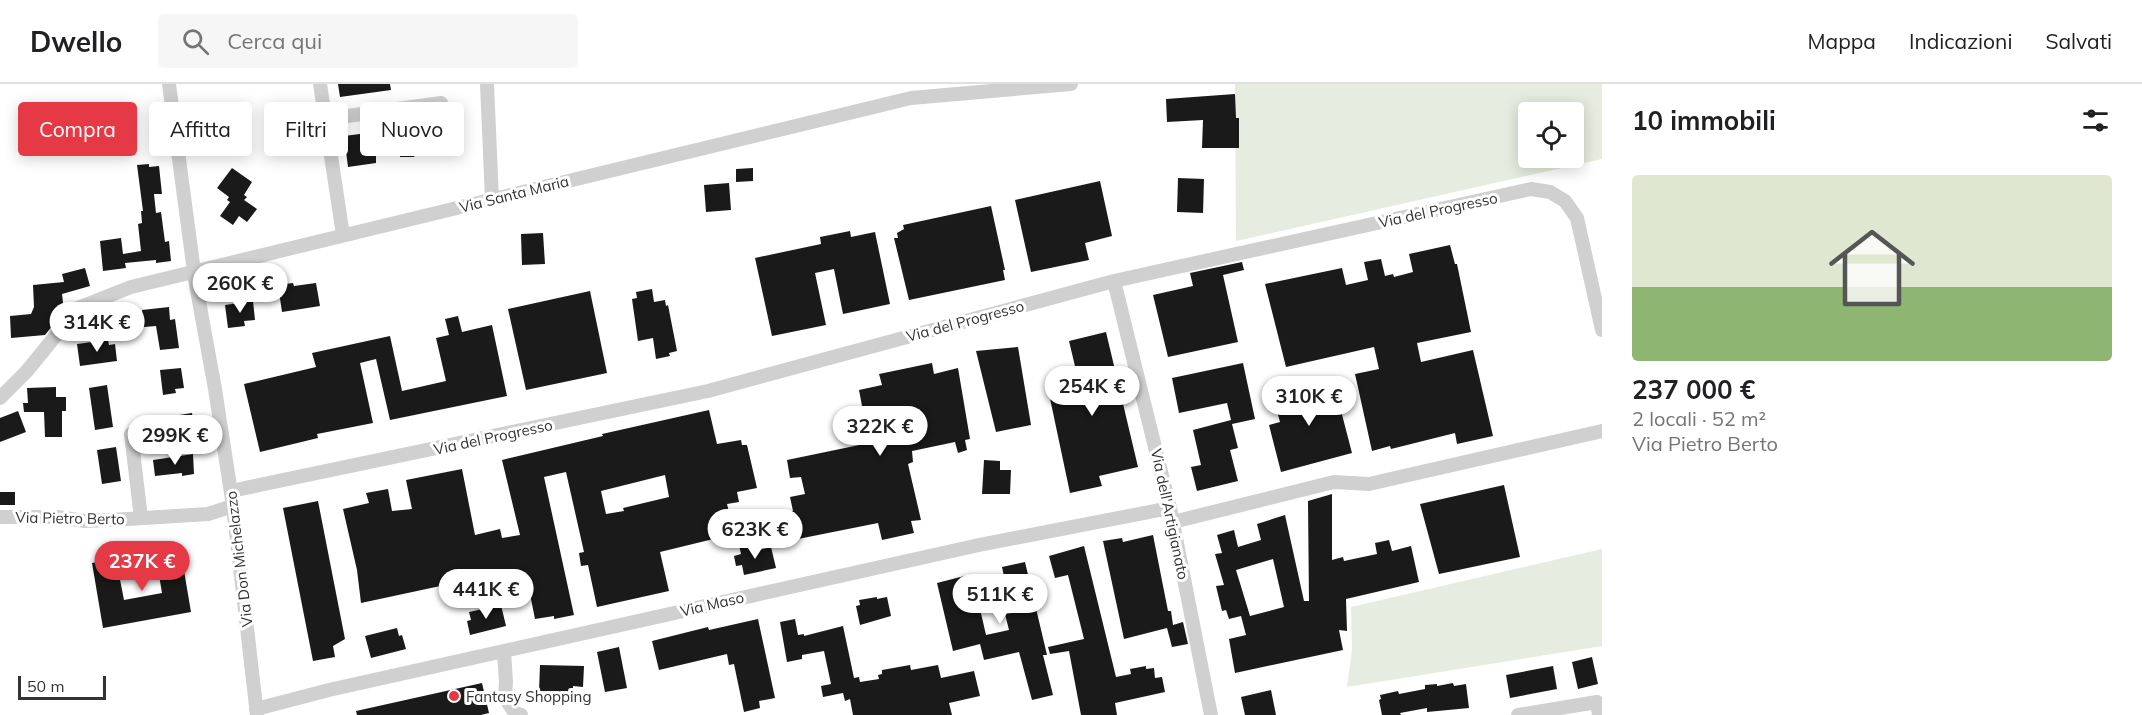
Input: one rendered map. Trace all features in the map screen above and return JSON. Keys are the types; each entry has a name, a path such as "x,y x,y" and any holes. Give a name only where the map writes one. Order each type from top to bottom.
{"street":[{"name":"Via Don Michelazzo","path":"169,84 194,272 231,491 256,712"},
{"path":"320,84 323,102"},
{"path":"487,84 492,199"},
{"name":"Via Santa Maria","path":"0,398 27,371 78,309 131,287 911,98 1071,84"},
{"path":"331,156 343,235"},
{"name":"Via del Progresso","path":"231,491 708,391 1114,280 1531,189 1550,192 1565,201 1577,218 1602,330"},
{"name":"Via dell'Artigianato","path":"1114,280 1170,508 1211,715"},
{"path":"1173,522 1334,482 1369,484 1602,431"},
{"name":"Via Pietro Berto","path":"131,434 141,518"},
{"name":"Via Pietro Berto","path":"0,517 57,517 86,521 208,514 233,506"},
{"name":"Via Maso","path":"256,712 504,651 979,544 1170,508"},
{"path":"504,651 505,698 515,713 521,715"},
{"path":"1518,715 1597,702 1599,715"}],"shaded area":[{"path":"1235,84 1602,84 1602,159 1584,163 1584,102 1518,102 1518,168 1562,168 1236,241"},
{"path":"1602,549 1602,646 1347,687 1352,649 1351,607"}],"building":[{"path":"338,84 390,84 391,90 340,97"},
{"path":"1235,94 1236,118 1239,118 1239,148 1202,148 1203,120 1167,122 1166,99"},
{"path":"360,134 360,156 376,156 376,163 348,167 348,135"},
{"path":"149,164 149,167 159,166 162,194 154,194 156,213 161,212 165,242 169,241 171,261 125,263 126,268 103,271 100,241 121,238 123,254 141,251 138,224 142,223 141,211 143,211 137,165"},
{"path":"232,168 252,182 244,195 247,197 244,200 257,209 247,222 239,216 233,225 220,216 230,202 227,200 229,197 217,188"},
{"path":"753,168 753,181 736,182 736,169"},
{"path":"1178,178 1204,179 1203,213 1177,212"},
{"path":"1100,181 1112,236 1085,243 1089,260 1031,272 1015,200"},
{"path":"729,183 731,210 706,212 704,185"},
{"path":"991,206 1005,270 1003,270 1005,280 909,300 894,238 898,238 897,233 904,229 903,225"},
{"path":"850,231 851,237 875,232 890,304 843,314 834,269 815,273 826,325 772,336 755,258 821,244 820,237"},
{"path":"543,233 545,264 522,265 521,234"},
{"path":"1450,245 1455,264 1457,264 1471,332 1417,343 1421,362 1473,350 1493,436 1457,444 1455,433 1391,449 1390,446 1372,451 1355,374 1379,369 1374,347 1286,367 1265,284 1342,268 1346,285 1368,280 1364,262 1381,259 1385,276 1393,274 1394,277 1413,272 1409,254"},
{"path":"1242,262 1244,270 1223,275 1238,342 1168,357 1153,295 1193,286 1190,273"},
{"path":"85,268 90,286 62,294 64,311 45,335 11,338 10,316 31,314 34,307 33,285 64,282 62,274"},
{"path":"293,283 294,286 316,283 320,306 282,312 278,285"},
{"path":"652,289 654,302 665,300 666,306 668,305 677,351 669,353 670,356 656,359 653,338 638,341 632,299 637,298 636,292"},
{"path":"590,291 607,373 526,390 508,309"},
{"path":"253,301 255,320 244,321 245,326 228,328 225,305"},
{"path":"169,307 170,320 175,319 179,348 160,350 156,326 144,327 142,310"},
{"path":"458,316 462,332 492,325 507,396 390,420 376,359 360,363 373,423 317,434 318,438 260,452 244,384 316,367 312,353 390,336 402,391 446,381 436,338 449,335 445,319"},
{"path":"1106,332 1138,467 1099,476 1102,486 1070,493 1048,389 1079,383 1069,341"},
{"path":"108,340 109,345 115,344 117,361 80,366 77,344"},
{"path":"1018,347 1031,425 996,432 976,351"},
{"path":"932,363 934,374 958,368 970,439 965,440 967,450 958,453 955,442 912,451 913,462 908,464 921,520 911,521 914,533 882,540 878,523 788,541 782,514 793,511 790,497 805,494 801,477 790,478 787,460 869,443 859,390 882,385 879,374"},
{"path":"1243,363 1255,419 1232,424 1238,448 1230,450 1238,481 1197,491 1191,467 1201,465 1193,430 1231,420 1227,403 1179,413 1172,378"},
{"path":"181,368 184,388 175,389 176,393 163,395 160,370"},
{"path":"1333,380 1352,453 1281,472 1269,425 1280,422 1273,396"},
{"path":"107,385 113,427 95,430 89,388"},
{"path":"56,387 56,397 66,397 66,411 62,411 62,437 45,437 44,412 24,412 23,403 28,403 27,388"},
{"path":"709,410 717,444 741,440 742,445 747,445 757,488 737,492 739,502 727,504 732,524 738,523 738,533 660,552 669,591 597,607 588,565 581,566 579,553 584,552 566,472 544,477 574,615 554,619 554,616 535,619 527,579 519,581 517,575 489,581 487,576 361,603 357,570 343,509 369,503 366,493 388,489 392,511 412,509 406,480 462,469 475,535 500,529 502,538 520,535 502,460 603,436 602,434","holes":["665,475 669,497 606,514 601,491"]},
{"path":"18,411 26,432 0,442 0,418"},
{"path":"192,413 195,434 163,438 160,418"},
{"path":"116,447 121,481 102,484 97,450"},
{"path":"193,454 194,474 155,476 153,460"},
{"path":"984,460 1000,461 1000,470 1011,470 1010,494 982,494"},
{"path":"1504,485 1520,557 1439,574 1420,504"},
{"path":"0,492 15,492 15,505 0,505"},
{"path":"1332,494 1332,560 1343,557 1344,561 1377,554 1375,543 1389,540 1392,551 1411,546 1419,582 1346,599 1347,631 1339,630 1343,650 1235,673 1229,639 1246,635 1241,616 1229,619 1226,610 1222,611 1216,586 1224,585 1215,554 1222,553 1217,535 1234,530 1238,547 1261,540 1257,524 1285,515 1304,601 1309,601 1308,501","holes":["1273,559 1284,607 1250,616 1236,570"]},
{"path":"318,501 345,639 333,646 335,657 313,661 283,508"},
{"path":"1153,535 1168,611 1171,611 1173,625 1183,622 1188,644 1172,647 1167,628 1124,639 1103,541 1122,538 1123,542"},
{"path":"749,543 751,552 771,547 776,568 744,575 742,565 736,566 734,556 741,554 739,545"},
{"path":"1084,546 1116,677 1131,674 1130,669 1146,666 1146,669 1154,668 1155,678 1162,677 1165,692 1115,703 1117,715 1081,715 1069,651 1050,654 1048,647 1084,639 1068,575 1055,578 1049,556"},
{"path":"180,547 191,612 103,628 92,563 116,559 124,600 162,593 155,551"},
{"path":"1025,562 1047,655 1043,655 1053,695 1032,700 1019,652 984,660 980,644 953,651 937,583 972,574 986,635 1009,630 1005,614 1012,613 1002,567"},
{"path":"877,597 877,599 887,597 891,616 860,625 856,606 860,605 859,600"},
{"path":"501,605 506,626 470,635 467,621 471,620 469,612"},
{"path":"758,619 775,698 759,701 760,708 744,712 734,664 729,665 727,654 659,670 652,641 708,627 709,630"},
{"path":"795,619 798,635 804,634 804,636 843,626 854,678 859,677 860,682 879,679 878,675 882,674 882,670 910,665 911,670 938,665 941,678 974,671 980,696 949,703 952,715 853,715 850,699 845,701 843,693 823,697 821,686 831,684 824,651 802,655 802,659 787,662 780,622"},
{"path":"397,628 399,636 402,635 406,649 371,658 365,636"},
{"path":"619,647 627,688 605,692 597,652"},
{"path":"1592,657 1598,684 1578,689 1572,662"},
{"path":"540,665 584,666 583,687 573,686 573,692 539,691"},
{"path":"1553,666 1557,689 1510,698 1506,675"},
{"name":"Fantasy Shopping","path":"482,683 489,713 481,715 357,715 356,711"},
{"path":"1453,683 1454,686 1466,684 1469,708 1427,712 1427,708 1400,713 1401,715 1382,715 1380,695 1425,689 1425,685 1437,684 1437,686"},
{"path":"1271,690 1276,715 1245,715 1241,697"}],"place":[{"name":"Fantasy Shopping","path":"454,696"}]}
